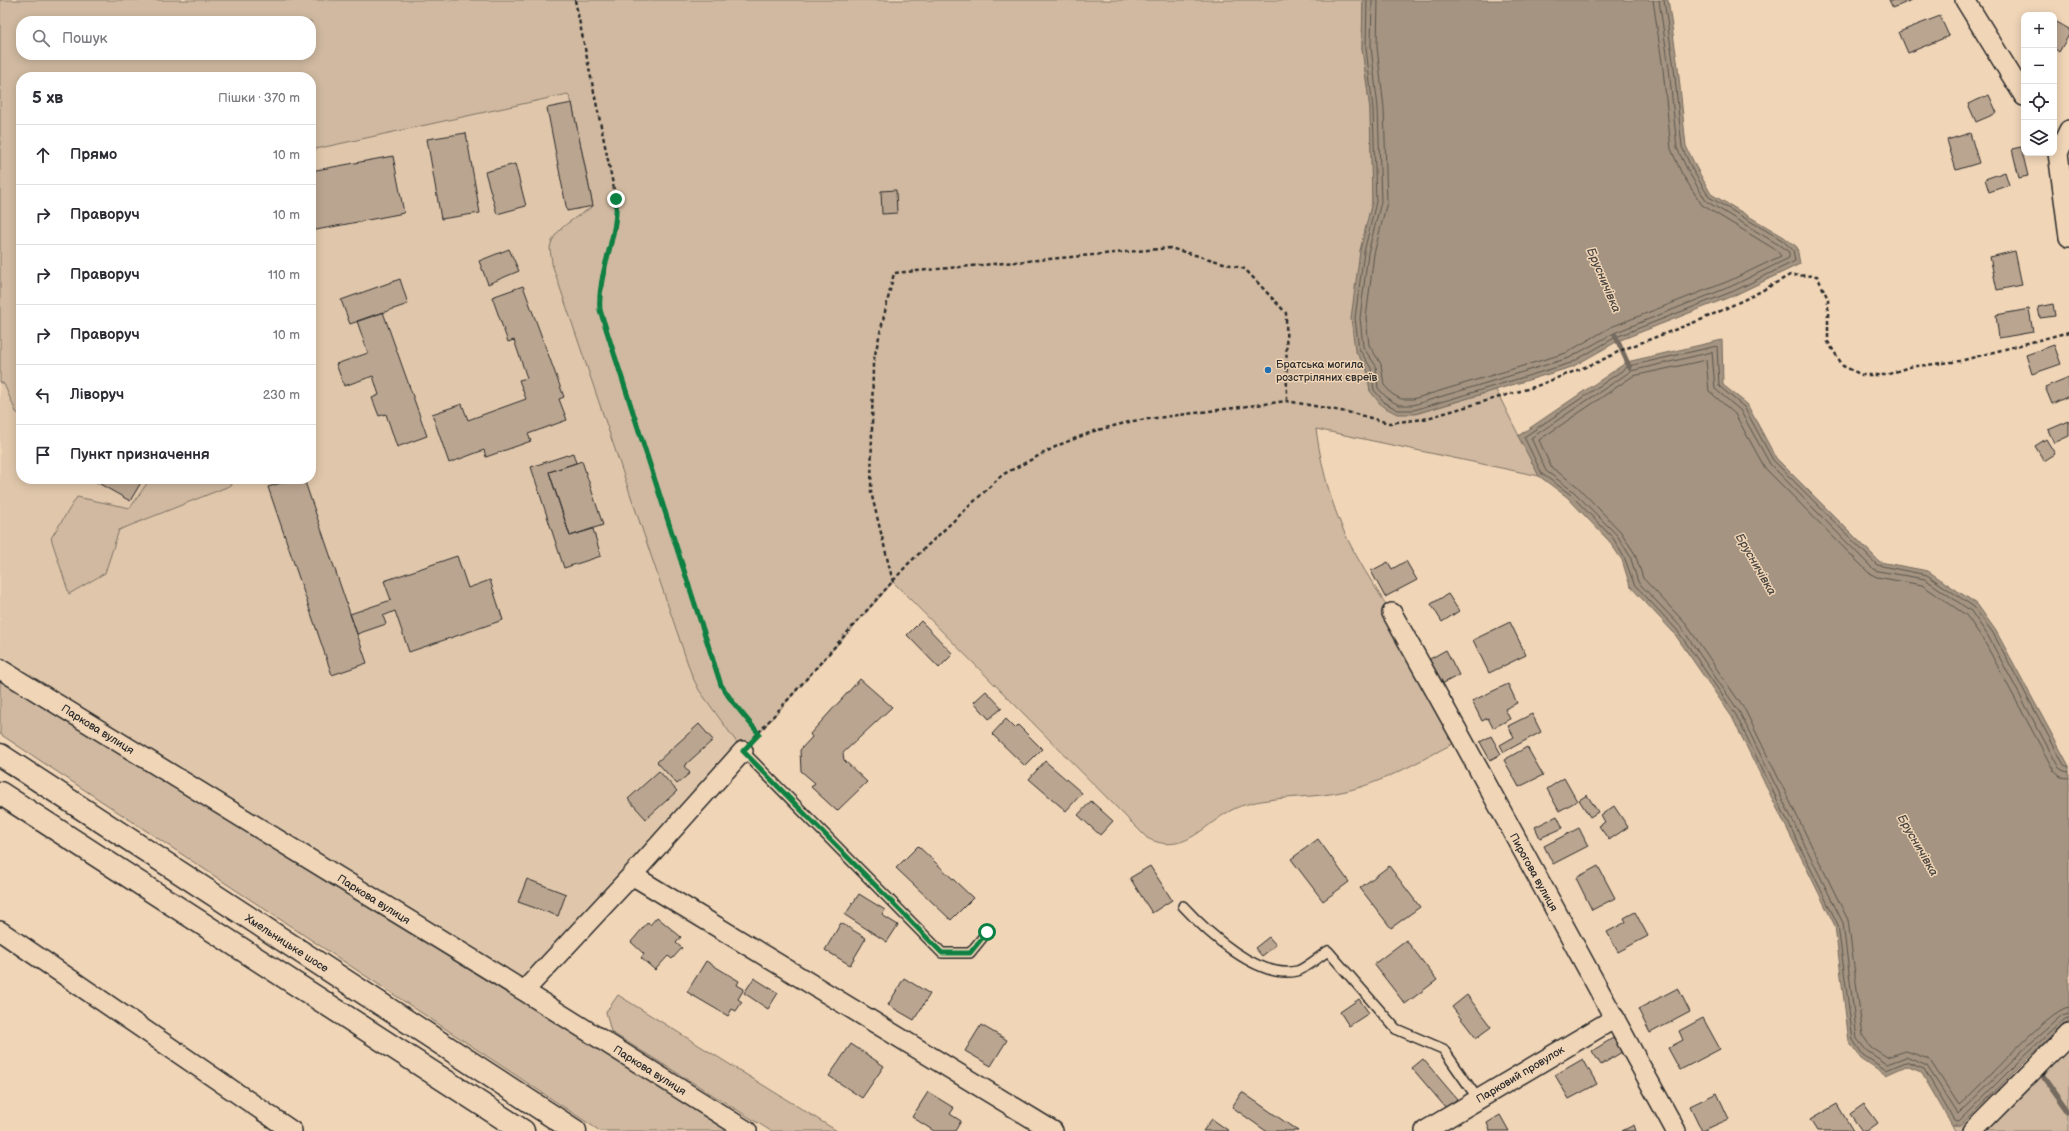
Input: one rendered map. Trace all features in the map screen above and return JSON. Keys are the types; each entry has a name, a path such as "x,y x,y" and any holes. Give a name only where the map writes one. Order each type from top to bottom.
{"highway":[{"name":"Хмельницьке шосе","path":"0,755 575,1131"},
{"path":"0,793 523,1131"}],"street":[{"path":"1966,0 2021,91"},
{"path":"2057,148 2069,130"},
{"path":"2057,156 2069,237"},
{"name":"Пирогова вулиця","path":"1392,613 1676,1131"},
{"name":"Паркова вулиця","path":"0,669 524,991 747,1131"},
{"path":"524,991 632,875 743,751"},
{"path":"632,875 1053,1131"},
{"path":"0,931 292,1131"},
{"name":"Парковий провулок","path":"1425,1131 1615,1018"},
{"path":"1973,1131 2069,1034"}],"lane":[{"path":"743,751 942,953 970,953 987,932"},
{"path":"1183,906 1203,928 1250,961 1270,971 1298,971 1328,951 1396,1029 1443,1049 1478,1099"}],"path":[{"path":"575,0 616,199 615,226 600,287 600,310 721,685 759,734"},
{"path":"893,582 871,492 873,363 894,273 1170,248 1245,270 1286,313 1287,401"},
{"path":"743,751 908,564 1002,475 1059,445 1094,431 1133,421 1287,401 1352,413 1389,423 1424,419 1534,387 1598,362 1622,350 1703,319 1754,295 1790,275 1817,276 1828,299 1828,342 1843,366 1862,375 1886,375 1909,367 1960,361 2069,332"}],"shaded area":[{"path":"0,0 1363,0 1362,48 1370,109 1372,202 1360,251 1355,350 1367,369 1370,391 1415,414 1496,390 1539,476 1316,429 1325,478 1335,510 1348,540 1401,630 1462,739 1376,782 1346,791 1269,800 1244,805 1231,810 1186,840 1175,843 1162,843 1147,838 893,582 743,751 699,690 692,676 552,264 550,248 556,235 567,224 593,206 572,103 568,94 316,149 316,72 16,72 16,412 4,384 0,382"},
{"path":"568,94 572,103 593,206 561,229 743,751 524,991 0,669 0,339 16,315 16,484 316,484 316,149"},
{"path":"147,484 232,484 119,530 105,573 69,594 51,538 77,497 130,508"},
{"path":"0,669 747,1131 600,1131 0,734"},
{"path":"618,995 837,1131 771,1131 611,1032 606,1012"},
{"path":"2069,1021 2069,1131 1955,1131 1952,1125 1961,1125"}],"water":[{"path":"1363,0 1668,0 1678,67 1686,146 1696,167 1711,194 1784,237 1797,247 1800,264 1735,295 1618,341 1572,367 1415,414 1397,414 1382,406 1370,391 1367,369 1355,350 1351,318 1360,251 1372,202 1370,109 1362,48"},
{"path":"1722,340 1723,385 1747,404 1776,458 1880,562 1928,571 1977,604 1996,631 2069,766 2069,1021 2029,1057 1961,1125 1952,1125 1921,1072 1906,1066 1886,1075 1861,1058 1849,1042 1835,926 1732,717 1674,633 1630,586 1622,560 1609,541 1567,497 1539,476 1518,436 1627,362"}],"building":[{"path":"1889,0 1912,0 1893,8"},
{"path":"1940,16 1949,36 1908,53 1899,32"},
{"path":"2057,22 2069,29 2069,35 2059,52 2057,50"},
{"path":"1989,95 1997,113 1976,122 1968,104"},
{"path":"572,103 593,206 567,211 547,108"},
{"path":"466,133 480,213 441,219 427,139"},
{"path":"1970,133 1979,163 1956,170 1947,140"},
{"path":"2021,147 2021,156 2023,156 2028,176 2019,178 2012,149"},
{"path":"393,156 404,213 316,230 316,170"},
{"path":"515,164 526,206 497,214 485,172"},
{"path":"2005,172 2009,185 1989,192 1985,179"},
{"path":"896,190 897,213 882,214 881,191"},
{"path":"509,249 519,271 488,284 479,261"},
{"path":"2015,251 2022,285 1997,290 1990,257"},
{"path":"400,279 408,304 350,324 341,300"},
{"path":"523,286 564,397 559,399 567,420 528,434 531,441 486,457 484,450 449,463 432,414 462,404 468,420 526,399 519,380 527,378 514,340 508,342 492,297"},
{"path":"2053,304 2055,316 2040,318 2038,307"},
{"path":"2029,309 2033,332 1999,338 1996,315"},
{"path":"383,312 427,436 397,447 386,414 379,416 372,398 379,395 373,376 344,386 336,364 368,353 357,321"},
{"path":"2054,345 2061,364 2032,374 2026,355"},
{"path":"2069,377 2069,396 2052,404 2045,387"},
{"path":"2069,421 2069,436 2054,443 2048,430"},
{"path":"2046,439 2055,454 2044,461 2035,446"},
{"path":"573,453 576,463 549,472 570,536 593,529 601,556 564,568 531,467"},
{"path":"582,461 603,525 570,536 549,472"},
{"path":"100,484 140,484 130,501"},
{"path":"277,484 306,484 367,663 332,675 268,487"},
{"path":"457,556 468,588 490,580 503,620 409,652 395,611 383,616 386,624 357,634 350,614 391,600 384,581"},
{"path":"1406,561 1417,580 1385,597 1371,571 1388,562 1392,569"},
{"path":"1448,594 1459,611 1442,622 1431,604"},
{"path":"921,621 953,654 939,668 907,635"},
{"path":"1510,622 1526,655 1489,673 1473,640"},
{"path":"1446,650 1459,675 1440,685 1428,660"},
{"path":"860,679 892,707 843,753 844,760 867,782 837,811 811,787 815,783 801,771 800,750 812,737 810,734"},
{"path":"1508,684 1517,703 1505,709 1510,719 1493,728 1488,718 1482,721 1472,701"},
{"path":"986,691 1002,708 989,719 974,702"},
{"path":"1532,714 1541,732 1504,752 1500,745 1514,737 1508,726"},
{"path":"1006,719 1015,728 1018,725 1042,749 1025,766 992,734"},
{"path":"699,724 713,740 684,766 690,773 677,784 657,762"},
{"path":"1491,736 1501,754 1490,760 1480,742"},
{"path":"1527,747 1543,775 1519,787 1504,760"},
{"path":"1045,761 1082,793 1066,811 1029,779"},
{"path":"659,771 677,791 646,819 628,799"},
{"path":"1564,778 1577,801 1559,811 1547,789"},
{"path":"1587,795 1598,812 1590,817 1579,800"},
{"path":"1091,801 1113,821 1100,835 1078,815"},
{"path":"1614,806 1628,827 1609,840 1599,826 1605,822 1601,815"},
{"path":"1557,816 1563,828 1540,838 1535,827"},
{"path":"1579,828 1588,846 1553,864 1544,846"},
{"path":"1318,839 1349,882 1323,901 1291,859"},
{"path":"918,846 973,898 951,920 896,868"},
{"path":"1150,866 1172,900 1152,913 1130,878"},
{"path":"1389,866 1420,907 1391,928 1360,888"},
{"path":"1598,866 1615,898 1592,910 1576,878"},
{"path":"527,879 566,894 558,916 518,902"},
{"path":"859,894 885,910 882,915 898,925 887,942 845,915"},
{"path":"1635,912 1648,936 1618,952 1607,932 1626,922 1624,918"},
{"path":"657,917 681,937 676,943 682,948 672,959 668,956 655,970 641,958 644,954 631,942 648,922 650,925"},
{"path":"841,923 866,938 850,965 825,950"},
{"path":"1269,937 1276,945 1262,956 1255,948"},
{"path":"1406,940 1437,980 1405,1004 1374,964"},
{"path":"706,961 739,981 737,985 744,989 738,999 742,1002 736,1011 732,1009 728,1016 687,992"},
{"path":"754,978 778,993 768,1009 744,993"},
{"path":"904,978 930,994 914,1020 888,1005"},
{"path":"1678,988 1690,1012 1650,1033 1638,1009"},
{"path":"1467,995 1491,1027 1476,1038 1452,1007"},
{"path":"1359,999 1369,1013 1349,1026 1340,1012"},
{"path":"1703,1018 1720,1049 1680,1070 1668,1048 1683,1040 1679,1031"},
{"path":"981,1025 1007,1040 991,1066 965,1051"},
{"path":"1613,1038 1622,1052 1601,1065 1592,1051"},
{"path":"851,1044 884,1066 862,1098 829,1076"},
{"path":"1423,1059 1457,1099 1446,1108 1412,1068"},
{"path":"1583,1059 1597,1084 1569,1099 1555,1075"},
{"path":"928,1092 954,1108 950,1114 961,1121 955,1131 934,1131 912,1117"},
{"path":"1242,1092 1298,1131 1266,1131 1232,1107"},
{"path":"1717,1093 1729,1119 1702,1131 1690,1106"},
{"path":"1837,1104 1853,1131 1817,1131 1810,1120"},
{"path":"1864,1104 1878,1123 1867,1131 1862,1131 1850,1114"},
{"path":"1500,1115 1509,1131 1490,1131 1487,1123"},
{"path":"1212,1119 1229,1131 1203,1131"},
{"path":"1634,1125 1636,1131 1622,1131"}],"waterway":[{"name":"Брусничівка","path":"1615,335 1630,368"},
{"name":"Брусничівка","path":"2039,1070 2069,1112"}],"place":[{"name":"Братська могила розстріляних євреїв","path":"1268,370"}],"route":[{"path":"616,199 617,209 615,226 600,287 600,310 606,334 721,685 759,734 743,751 942,953 970,953 987,932"}]}
